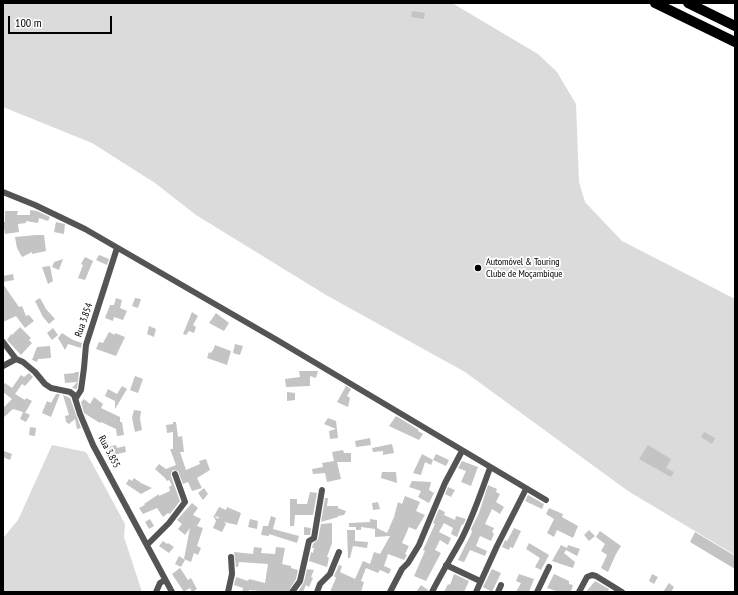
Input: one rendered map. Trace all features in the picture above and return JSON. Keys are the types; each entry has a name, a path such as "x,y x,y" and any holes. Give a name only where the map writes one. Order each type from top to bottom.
{"main road":[{"path":"655,3 735,42"},
{"path":"688,3 735,26"}],"street":[{"path":"3,192 35,205 85,229 284,344 546,500"},
{"name":"Rua 3.854","path":"76,398 81,390 86,345 117,248"},
{"path":"3,342 16,359 23,362 35,372 45,384 51,388 70,392 76,398"},
{"path":"3,366 16,359"},
{"name":"Rua 3.855","path":"76,398 76,403 93,445 172,592"},
{"path":"390,592 402,569 408,564 418,546 445,483 462,451"},
{"path":"432,592 461,540 473,514 490,468"},
{"path":"147,545 169,523 185,502 175,474"},
{"path":"476,592 526,489"},
{"path":"292,592 300,581 310,541 314,538 322,490"},
{"path":"317,592 320,584 330,574 339,552"},
{"path":"228,592 232,574 231,557"},
{"path":"446,565 480,582"},
{"path":"538,592 549,568"},
{"path":"579,592 587,577 592,575 622,592"},
{"path":"156,592 160,583 165,580"},
{"path":"498,592 501,585"}],"shaded area":[{"name":"Automóvel & Touring Clube de Moçambique","path":"3,3 452,3 538,54 557,72 576,104 579,182 585,202 622,241 735,299 735,555 628,491 465,372 326,295 196,215 155,183 92,143 3,107"},
{"path":"52,445 86,452 125,524 124,537 142,592 3,592 3,538 18,520"}],"building":[{"path":"412,11 425,13 424,19 411,17"},
{"path":"30,210 37,211 50,217 48,221 39,218 38,223 26,221 26,223 18,224 19,232 5,234 3,222 5,222 5,211 18,211 17,215 30,215"},
{"path":"56,222 65,224 64,234 54,232"},
{"path":"44,235 46,251 32,254 32,252 22,257 17,248 15,237"},
{"path":"99,255 109,259 107,265 96,260"},
{"path":"85,257 93,261 85,280 78,278 83,265 81,264"},
{"path":"63,259 59,270 52,267 54,262"},
{"path":"50,266 53,281 48,284 42,267"},
{"path":"13,274 14,280 3,282 3,276"},
{"path":"3,284 19,307 22,306 26,316 29,315 34,321 25,328 16,316 3,322"},
{"path":"40,298 46,309 55,319 49,324 43,317 35,301"},
{"path":"116,298 122,300 120,308 127,311 123,320 114,317 113,321 105,318 110,305 114,305"},
{"path":"135,298 141,299 138,308 132,306"},
{"path":"192,312 198,316 193,325 196,327 194,333 189,331 186,335 183,334"},
{"path":"216,313 229,323 224,331 209,323"},
{"path":"149,326 156,329 154,337 147,334"},
{"path":"20,327 31,338 29,340 32,343 21,355 7,340 11,334 12,335"},
{"path":"53,328 58,335 52,340 47,333"},
{"path":"109,332 125,337 116,356 96,349 99,342 103,343"},
{"path":"62,333 73,340 82,343 81,348 68,344 65,350 58,338"},
{"path":"235,344 243,346 240,355 233,353"},
{"path":"215,345 231,351 227,365 207,358 209,352 211,353"},
{"path":"50,346 51,358 38,359 37,362 32,360 37,347"},
{"path":"299,371 318,371 316,378 310,376 310,386 286,387 285,379 300,377"},
{"path":"79,372 77,389 72,388 77,382 65,383 64,374"},
{"path":"29,373 33,377 25,386 22,384 15,394 25,400 26,398 32,401 25,413 30,415 26,422 20,419 23,412 13,409 3,418 3,408 12,399 3,392 3,385 5,383 12,388 21,375 24,377"},
{"path":"135,376 143,379 138,393 130,390"},
{"path":"122,386 127,389 115,409 115,401 105,396 108,389 117,394"},
{"path":"346,386 351,389 347,396 350,398 348,407 337,402"},
{"path":"287,392 295,393 295,400 287,401"},
{"path":"56,394 60,394 51,417 42,413 47,401 51,403"},
{"path":"63,395 70,398 81,428 77,429 75,419 69,424 66,422 65,416 69,415"},
{"path":"94,397 103,404 101,408 120,417 124,435 117,436 116,429 101,422 100,423 84,413 81,402 84,399 90,404"},
{"path":"134,410 141,411 140,419 142,430 135,432 132,418"},
{"path":"396,416 423,434 419,440 389,426"},
{"path":"328,418 336,421 338,438 330,439 329,431 336,429 324,424"},
{"path":"173,422 176,422 178,437 182,436 184,452 180,452 186,470 200,464 199,461 206,459 210,470 197,478 202,488 192,491 188,482 183,484 178,471 173,470 171,476 180,501 170,514 168,513 163,517 157,508 143,514 139,508 159,494 159,496 170,491 169,487 172,485 169,480 167,481 155,469 159,464 166,469 176,465 170,449 173,449 173,432 167,433 166,425 173,424"},
{"path":"30,427 36,428 35,436 29,435"},
{"path":"704,432 715,438 712,444 701,437"},
{"path":"370,438 371,445 356,447 355,441"},
{"path":"392,444 394,453 383,455 383,451 373,452 372,448"},
{"path":"116,445 117,448 125,446 126,452 109,456 107,447"},
{"path":"648,445 671,459 666,468 674,472 671,477 639,459"},
{"path":"343,450 344,453 351,453 351,462 337,462 341,479 327,482 325,473 313,474 312,469 323,467 322,463 334,461 332,452"},
{"path":"4,451 12,454 10,460 3,457"},
{"path":"422,454 433,460 431,465 425,462 421,475 413,473"},
{"path":"436,454 449,460 446,466 433,460"},
{"path":"462,461 478,467 471,486 461,482 466,471 458,468"},
{"path":"382,472 396,472 397,483 381,478"},
{"path":"134,478 152,488 141,494 126,484 129,479 132,481"},
{"path":"412,481 431,482 429,490 434,493 429,503 418,497 421,491 409,487"},
{"path":"488,485 497,489 496,492 500,494 496,502 504,507 500,514 492,509 485,524 494,528 492,532 494,534 491,541 480,536 476,546 487,551 485,556 470,550 464,562 458,560 472,532 471,529 479,513"},
{"path":"448,487 455,490 451,497 445,494"},
{"path":"204,488 208,494 203,500 198,493"},
{"path":"310,492 317,493 313,515 295,515 294,526 290,526 290,499 297,499 297,504 307,504"},
{"path":"528,495 544,504 542,509 525,501"},
{"path":"405,496 420,502 416,511 425,515 416,530 409,527 402,543 409,546 404,560 388,554 384,566 391,569 389,574 380,570 378,573 366,568 361,581 364,582 361,592 330,592 336,578 334,576 339,565 342,566 340,572 355,579 363,561 370,564 374,552 380,554 390,536 375,537 375,529 361,527 361,530 356,530 356,527 349,527 349,523 370,522 370,519 377,520 377,528 387,533 394,517 398,502 402,504"},
{"path":"325,498 328,498 327,506 338,506 338,508 346,511 344,515 321,522"},
{"path":"378,502 380,509 373,510 372,503"},
{"path":"192,503 198,508 193,515 201,519 197,526 203,528 197,546 201,548 198,555 194,553 191,562 184,559 190,528 185,535 178,529 182,524 177,520"},
{"path":"219,507 226,510 227,507 241,513 237,525 224,522 226,524 222,532 213,528 216,521 213,515 214,516"},
{"path":"549,508 563,514 562,517 578,526 573,538 557,530 554,537 547,533 554,519 546,514"},
{"path":"439,509 445,512 444,515 455,520 456,516 466,519 463,525 462,524 457,537 451,534 453,528 444,523 439,532 451,538 448,545 440,540 435,550 441,553 426,581 414,576 425,551 423,550 435,524 433,523"},
{"path":"271,516 276,518 273,529 299,536 297,543 269,534 269,536 261,535 263,526 268,526"},
{"path":"150,519 154,526 149,529 145,522"},
{"path":"250,519 258,521 257,529 248,527"},
{"path":"332,523 332,543 327,557 329,558 327,567 309,561 311,552 313,553 313,544 318,539 321,524"},
{"path":"304,527 311,528 310,535 304,535"},
{"path":"514,528 521,531 513,548 510,547 509,550 502,547 505,540 507,541"},
{"path":"347,530 355,530 355,541 368,542 367,548 353,546 350,558 348,558"},
{"path":"589,530 595,536 589,541 584,535"},
{"path":"600,531 621,546 608,572 601,568 607,555 601,551 605,544 596,537"},
{"path":"695,532 735,556 735,569 690,542"},
{"path":"163,541 174,547 169,553 159,546"},
{"path":"529,543 549,555 541,570 535,567 540,558 526,549"},
{"path":"561,545 567,548 568,545 580,549 577,556 566,550 564,553 575,562 573,568 552,561"},
{"path":"254,547 262,548 261,553 275,554 276,547 285,548 282,564 291,566 291,568 298,570 296,579 288,592 260,592 249,590 249,592 242,592 243,588 234,585 236,577 248,581 249,579 265,583 268,564 239,562 238,567 236,567 234,552 253,554"},
{"path":"179,556 185,560 181,567 175,564"},
{"path":"180,568 188,580 191,578 197,589 192,592 190,588 184,592 172,574"},
{"path":"307,569 314,570 311,577 313,578 309,587 306,585 303,592 298,592 304,582"},
{"path":"492,569 501,573 492,592 483,587"},
{"path":"454,574 469,581 464,592 444,592 448,584 450,585"},
{"path":"519,574 534,579 529,592 516,592 521,583 516,581"},
{"path":"554,574 569,581 569,584 573,585 571,592 559,592 547,588"},
{"path":"652,574 658,577 654,584 649,581"},
{"path":"595,581 609,589 608,592 586,592"},
{"path":"669,583 674,587 671,592 663,592"},
{"path":"421,585 428,590 428,592 416,592"}],"place":[{"name":"Automóvel & Touring Clube de Moçambique","path":"478,268"}]}
